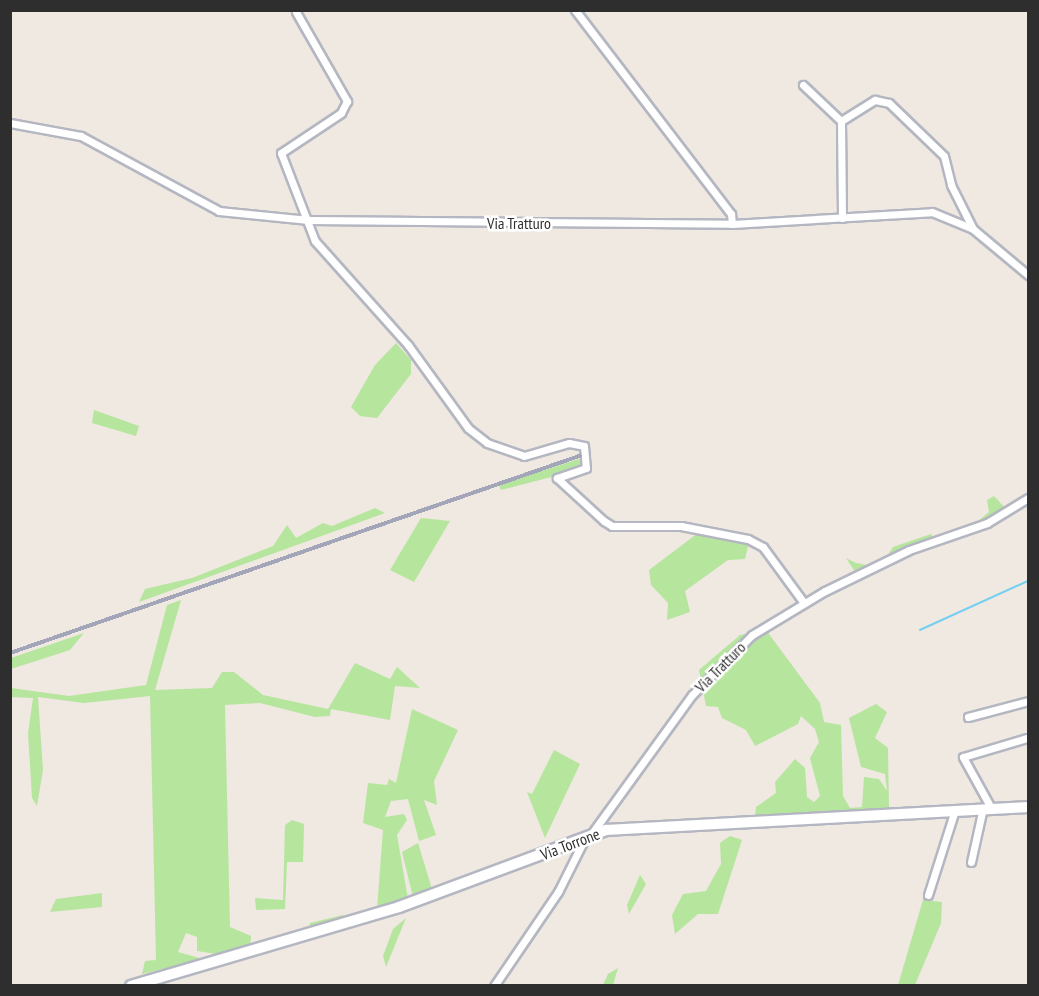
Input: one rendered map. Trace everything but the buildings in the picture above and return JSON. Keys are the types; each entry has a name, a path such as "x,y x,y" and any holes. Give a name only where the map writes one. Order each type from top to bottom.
{"main road":[{"name":"Via Torrone","path":"131,986 399,907 589,835 987,806 1029,807"}],"street":[{"path":"575,10 731,214 732,224"},
{"path":"296,12 347,101 341,113 281,153 309,220 330,262 377,309 468,428 487,443 532,457 569,443 584,446 586,468 557,478 604,521 612,526 681,526 748,539 763,547 804,603"},
{"path":"803,85 841,121 842,218"},
{"path":"841,121 875,100 889,104 944,156 963,212 974,229"},
{"name":"Via Tratturo","path":"11,124 81,136 219,211 309,220 732,224 842,218 910,210 951,218 974,229 1029,274"},
{"path":"951,218 963,212"},
{"name":"Via Tratturo","path":"494,986 558,892 589,835 711,673 752,635 804,603 909,550 987,523 1029,498"},
{"path":"968,717 1029,701"},
{"path":"971,862 987,806 963,757 1027,738"},
{"path":"928,896 956,808"}],"green space":[{"path":"396,343 411,360 411,374 377,418 360,416 351,407 375,365"},
{"path":"94,410 139,426 136,436 92,423"},
{"path":"585,457 586,468 501,490 499,485"},
{"path":"994,496 1005,508 976,523 989,512 987,500"},
{"path":"375,508 385,513 139,602 145,589 192,578 273,546 287,525 296,538 323,523 332,526"},
{"path":"421,518 450,521 414,582 390,570"},
{"path":"702,530 749,542 745,559 728,560 685,591 690,612 667,620 668,603 651,585 649,570"},
{"path":"931,534 935,540 885,559 893,547"},
{"path":"846,558 856,563 872,566 856,573"},
{"path":"181,600 155,690 212,688 222,672 234,672 263,695 328,709 355,663 390,679 397,667 420,688 395,686 390,720 331,709 330,716 315,717 260,703 225,705 230,927 251,936 250,950 228,956 197,951 197,937 186,933 178,952 203,959 142,974 145,961 156,960 150,696 84,703 38,697 43,770 37,806 32,798 28,733 33,698 11,697 11,688 69,696 146,685 167,605"},
{"path":"766,630 820,703 824,722 841,725 843,796 850,808 862,807 864,777 879,779 887,791 885,774 861,767 849,718 876,704 887,712 875,738 888,748 889,808 755,817 756,807 776,793 775,782 795,759 805,768 807,797 814,802 820,796 810,758 819,742 815,729 801,716 798,724 755,746 746,730 722,718 718,707 706,706 699,670 740,635"},
{"path":"84,633 70,650 11,669 11,658"},
{"path":"412,709 458,730 434,781 437,805 424,800 436,835 419,841 408,799 391,801 385,817 404,814 407,820 397,835 408,899 377,909 383,830 363,823 368,783 387,785 389,779 396,783"},
{"path":"554,750 580,764 545,838 527,792 532,794"},
{"path":"292,820 304,824 303,862 287,862 285,909 256,910 255,898 283,900 285,825"},
{"path":"730,836 742,840 718,914 698,914 675,934 672,915 683,894 706,891 721,864 720,843"},
{"path":"418,843 432,889 413,897 402,852"},
{"path":"640,875 646,884 629,914 627,905"},
{"path":"102,893 102,907 50,912 56,899"},
{"path":"923,900 942,902 941,923 915,985 898,985"},
{"path":"343,915 347,919 308,933 310,923"},
{"path":"406,918 386,967 383,956 393,929"},
{"path":"618,968 613,985 603,985 608,974"}],"waterway":[{"path":"920,630 1028,581"}],"railway":[{"path":"10,653 582,455"}]}
